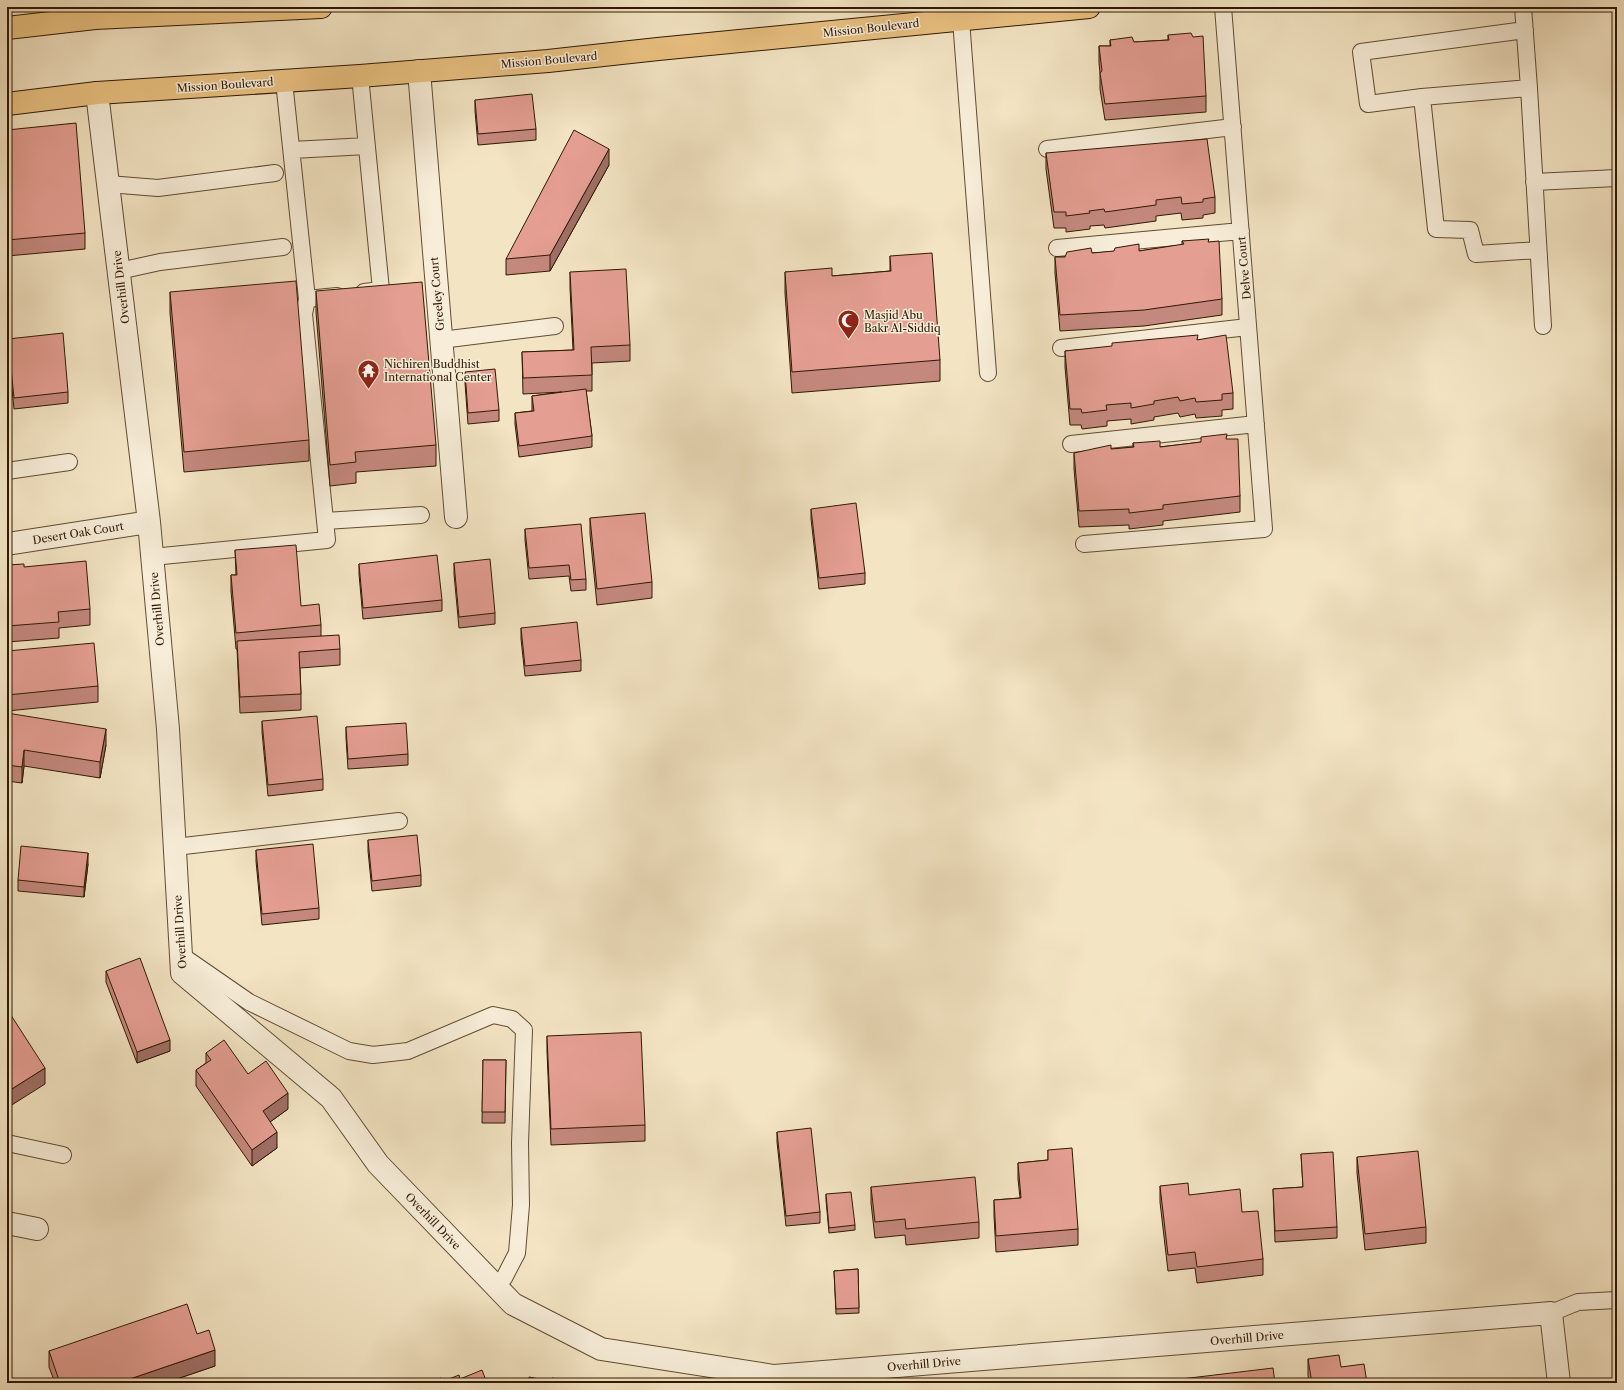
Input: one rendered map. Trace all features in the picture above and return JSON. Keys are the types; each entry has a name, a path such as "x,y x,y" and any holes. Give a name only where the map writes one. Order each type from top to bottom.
{"main road":[{"path":"7,28 60,14 95,18 321,7"},
{"name":"Mission Boulevard","path":"7,104 97,93 360,76 548,61 666,48 1089,7"}],"street":[{"name":"Greeley Court","path":"419,71 456,517"},
{"name":"Overhill Drive","path":"97,93 149,522 168,729 182,973 331,1098 378,1164 513,1304 601,1349 774,1376 1551,1313"},
{"name":"Desert Oak Court","path":"7,544 149,522"},
{"path":"7,1223 37,1229"},
{"path":"1551,1313 1559,1383"}],"lane":[{"name":"Delve Court","path":"1084,544 1264,529 1223,7"},
{"path":"1523,7 1542,326"},
{"path":"961,20 988,373"},
{"path":"1525,30 1361,52 1368,104 1422,97 1529,88"},
{"path":"307,299 381,290 360,76"},
{"path":"152,556 327,540 304,314 307,299 284,81"},
{"path":"1422,97 1436,229 1470,230 1476,254 1538,250"},
{"path":"1047,149 1233,127"},
{"path":"292,150 367,146"},
{"path":"108,184 158,188 275,173"},
{"path":"1534,182 1617,178"},
{"path":"1057,248 1241,231"},
{"path":"119,271 160,262 283,247"},
{"path":"441,340 555,326"},
{"path":"1060,348 1248,327"},
{"path":"1071,444 1256,424"},
{"path":"7,471 69,462"},
{"path":"325,521 421,515"},
{"path":"174,847 399,821"},
{"path":"181,956 249,1002 349,1051 373,1055 408,1051 493,1015 512,1019 524,1030 520,1143 521,1205 516,1253 504,1278 494,1284"},
{"path":"7,1143 63,1155"},
{"path":"1551,1313 1578,1302 1617,1300"}],"building":[{"path":"1191,33 1193,37 1203,36 1206,96 1105,104 1100,73 1102,71 1099,46 1111,46 1110,40 1132,37 1134,42 1169,40 1168,35"},
{"path":"532,94 536,129 478,134 475,100"},
{"path":"76,123 85,233 7,240 7,130"},
{"path":"574,130 609,149 550,255 506,259"},
{"path":"1207,139 1215,197 1203,199 1203,202 1182,204 1181,197 1156,200 1156,205 1105,212 1104,209 1089,211 1090,213 1066,216 1066,212 1054,212 1046,153"},
{"path":"1209,239 1208,242 1219,241 1222,299 1144,310 1060,315 1055,257 1065,257 1067,252 1091,248 1092,253 1114,251 1115,248 1139,244 1139,251 1184,244 1182,241"},
{"path":"932,253 940,360 792,372 785,272 832,268 832,276 891,271 890,256"},
{"path":"626,269 630,345 591,347 592,375 523,378 522,352 574,350 570,272"},
{"path":"296,281 309,440 184,452 170,292"},
{"path":"422,282 436,445 355,452 356,462 330,465 316,291"},
{"path":"63,333 68,392 14,398 8,339"},
{"path":"1198,335 1197,340 1226,335 1233,393 1222,394 1222,400 1196,402 1195,398 1180,401 1178,397 1154,401 1154,404 1131,408 1131,403 1106,405 1107,410 1082,413 1081,409 1070,409 1065,351 1112,346 1112,343"},
{"path":"495,369 499,410 468,413 465,372"},
{"path":"586,389 592,436 519,446 515,413 534,411 532,396"},
{"path":"1227,434 1226,439 1238,439 1240,496 1163,505 1163,509 1129,513 1129,509 1079,511 1074,453 1111,445 1111,449 1134,447 1133,443 1160,441 1160,447 1201,442 1201,437"},
{"path":"856,503 865,573 819,578 811,509"},
{"path":"645,513 652,582 597,589 590,518"},
{"path":"581,524 586,579 571,580 569,565 529,568 525,529"},
{"path":"296,545 301,606 319,604 321,625 236,633 231,575 237,575 235,550"},
{"path":"437,555 442,600 363,608 359,564"},
{"path":"490,559 495,613 459,617 454,563"},
{"path":"86,561 90,609 58,612 59,622 7,626 7,565 24,564 24,567"},
{"path":"577,622 581,660 525,666 521,628"},
{"path":"339,635 340,649 299,652 301,694 240,697 237,641"},
{"path":"94,643 98,686 7,695 7,651"},
{"path":"7,713 106,729 100,762 24,750 22,767 7,765"},
{"path":"317,716 323,779 268,785 262,721"},
{"path":"406,723 408,754 348,759 346,727"},
{"path":"417,835 421,875 372,881 368,840"},
{"path":"313,844 319,908 262,914 256,850"},
{"path":"21,846 88,853 84,887 18,880"},
{"path":"140,958 170,1040 137,1052 106,971"},
{"path":"7,1009 45,1068 7,1092"},
{"path":"641,1032 645,1125 551,1129 547,1036"},
{"path":"224,1040 248,1074 266,1061 288,1093 263,1111 277,1132 252,1150 196,1070 211,1060 206,1053"},
{"path":"483,1060 506,1060 505,1112 482,1112"},
{"path":"811,1128 820,1212 786,1216 777,1132"},
{"path":"1072,1148 1078,1229 996,1236 994,1200 1021,1198 1018,1163 1048,1160 1048,1150"},
{"path":"1418,1151 1426,1227 1365,1234 1357,1157"},
{"path":"1333,1152 1337,1227 1275,1231 1273,1189 1303,1187 1301,1154"},
{"path":"975,1177 979,1222 906,1229 905,1219 875,1222 871,1187"},
{"path":"1188,1183 1189,1195 1240,1189 1242,1212 1258,1211 1263,1259 1197,1267 1195,1252 1168,1255 1160,1186"},
{"path":"851,1192 855,1225 829,1228 826,1194"},
{"path":"858,1269 859,1308 836,1309 834,1271"},
{"path":"187,1304 197,1334 209,1330 215,1350 118,1383 60,1383 49,1351"},
{"path":"1339,1355 1341,1367 1364,1364 1367,1383 1312,1383 1308,1359"},
{"path":"1273,1368 1275,1383 1148,1383"},
{"path":"482,1370 487,1383 427,1383 441,1378 444,1381 459,1375 460,1379"},
{"path":"529,1377 550,1381 552,1378 568,1381 568,1383 527,1383"}],"place":[{"name":"Masjid Abu Bakr Al-Siddiq","path":"848,340"},
{"name":"Nichiren Buddhist International Center","path":"368,390"}]}
